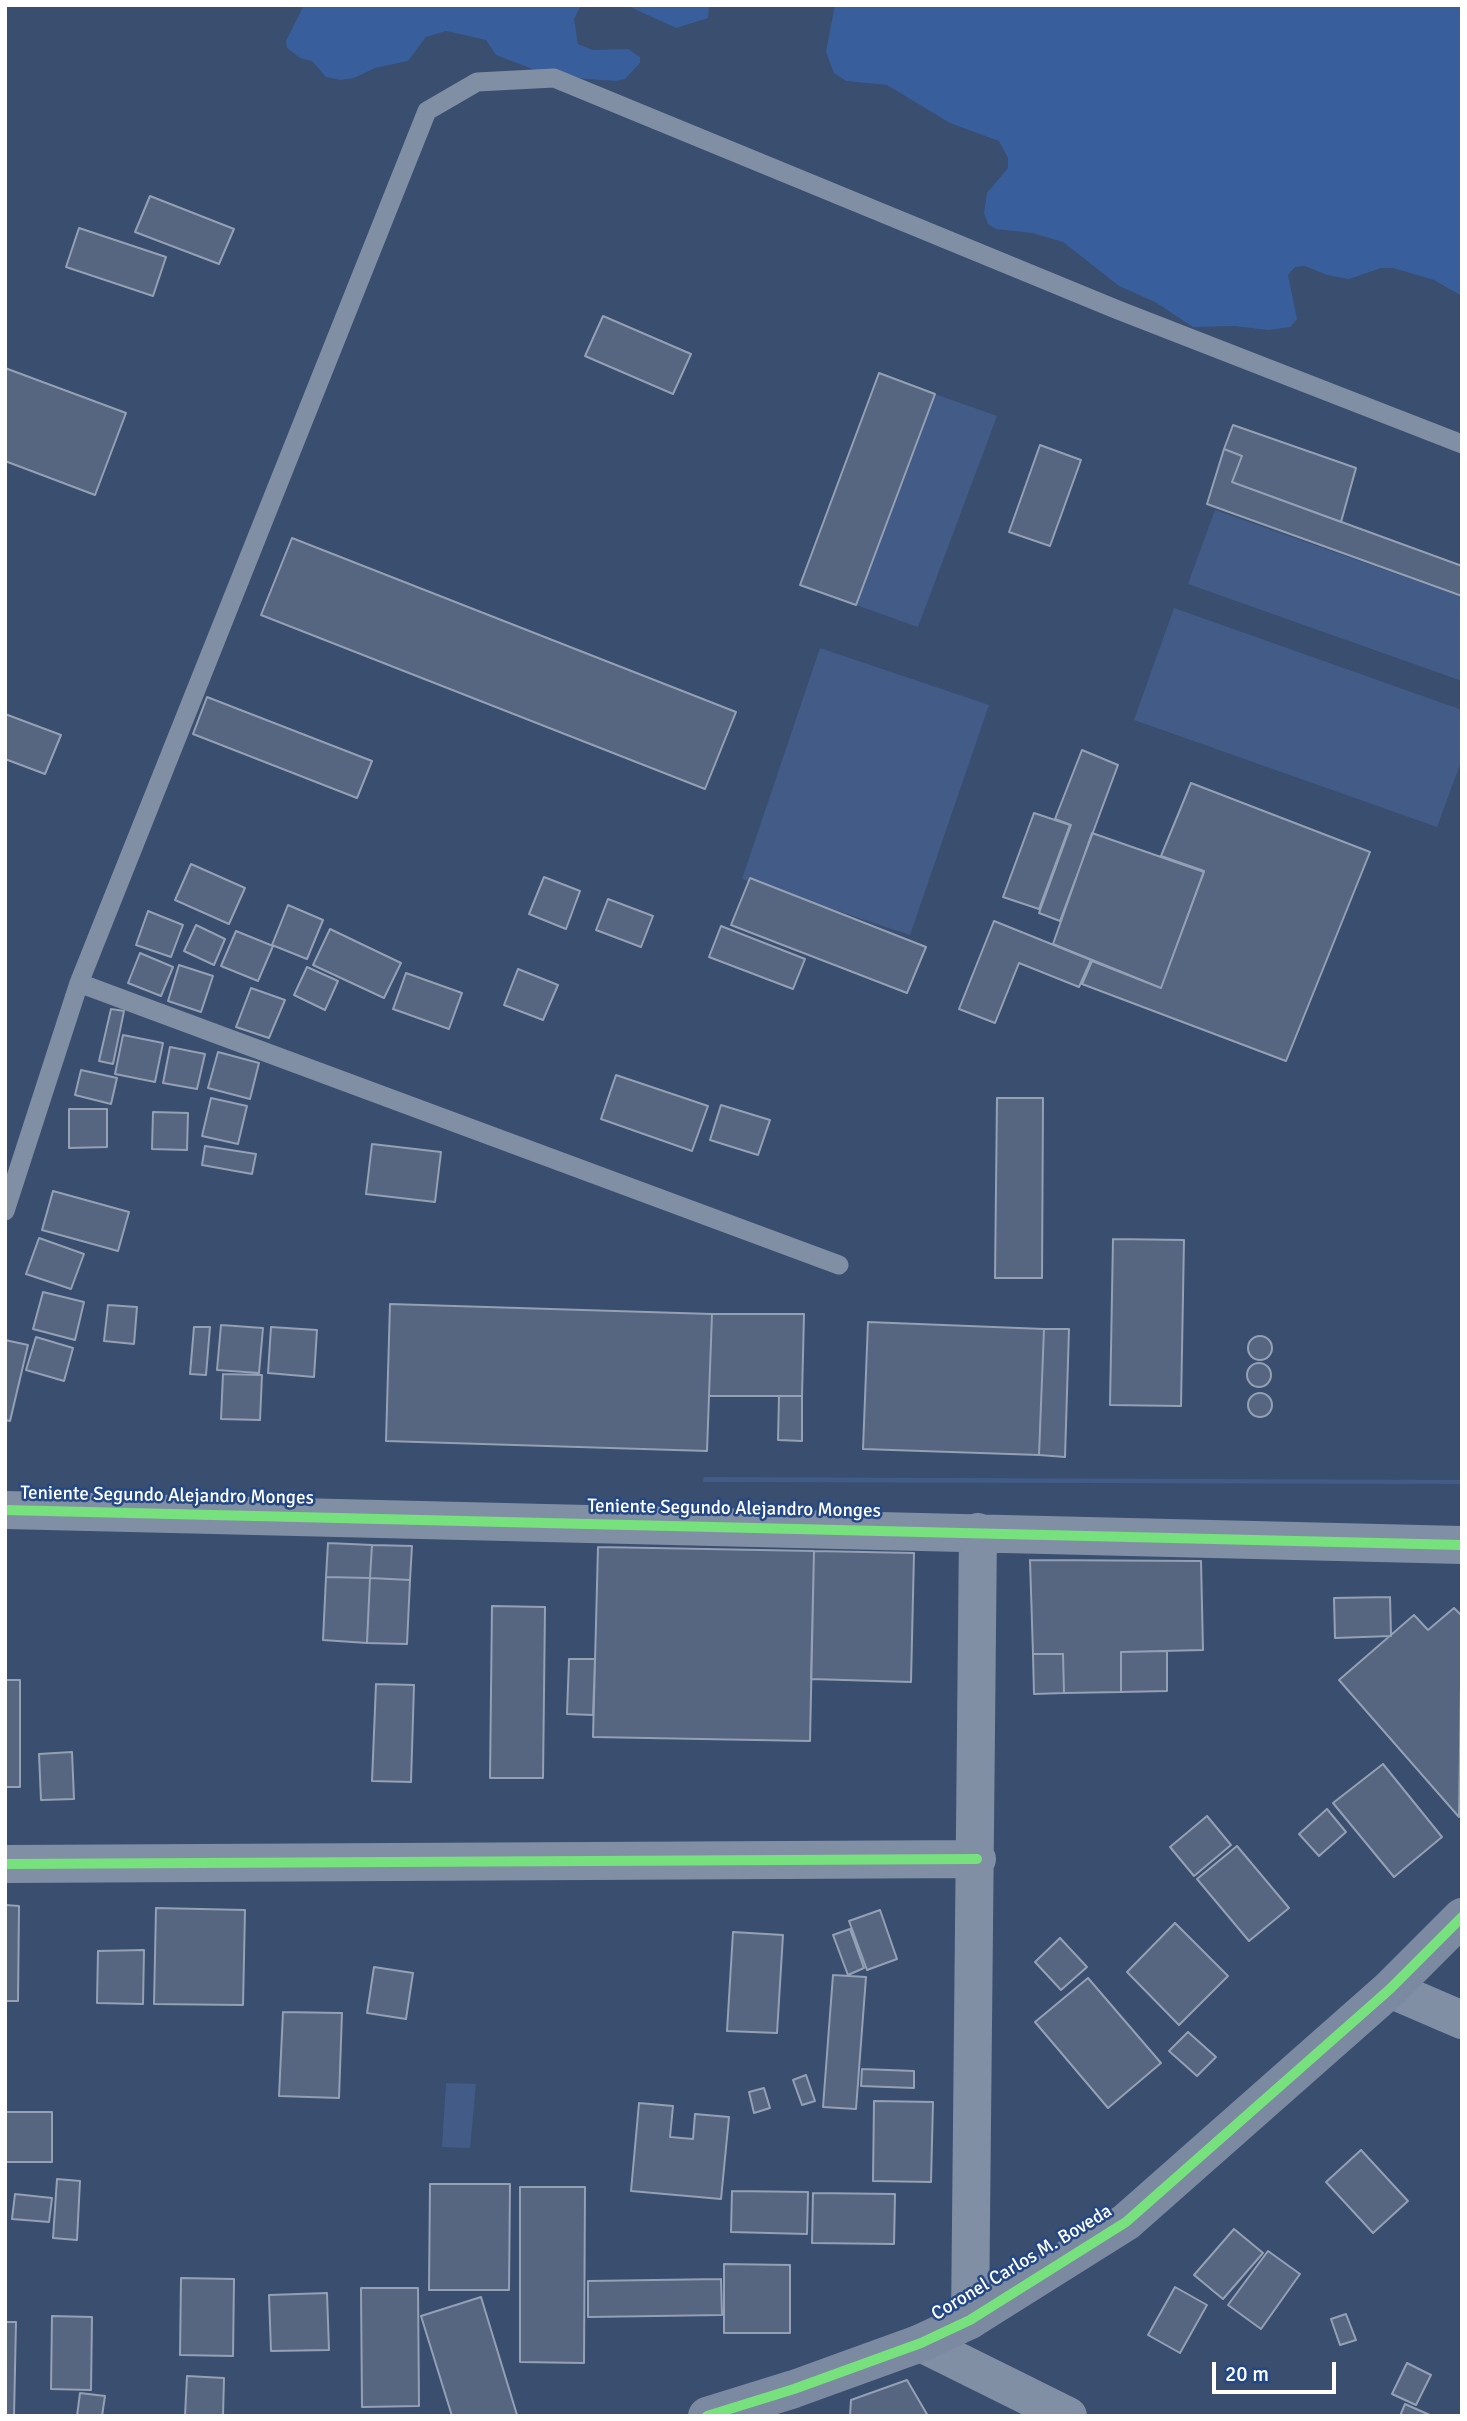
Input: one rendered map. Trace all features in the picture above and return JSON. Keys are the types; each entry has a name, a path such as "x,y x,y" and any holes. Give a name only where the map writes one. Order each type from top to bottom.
{"street":[{"name":"Teniente Segundo Alejandro Monges","path":"5,1510 1462,1545"},
{"path":"970,2320 977,1859 978,1532"},
{"path":"5,1864 977,1859"},
{"name":"Coronel Carlos M. Boveda","path":"707,2416 791,2402 921,2343 970,2320 1126,2222 1390,1989 1462,1917"},
{"path":"1390,1989 1462,2020"},
{"path":"921,2343 1068,2416"}],"lane":[{"path":"5,1211 79,983 427,111 477,82 554,78 1118,310 1462,444"},
{"path":"79,983 839,1265"}],"shaded area":[{"path":"304,5 581,5 574,19 578,44 593,50 628,49 640,57 640,63 625,79 615,81 562,77 543,73 496,55 486,40 446,31 426,37 408,61 375,68 354,78 340,80 326,77 312,61 300,58 287,48 286,41"},
{"path":"626,5 709,5 708,18 676,28"},
{"path":"835,5 1462,5 1462,296 1434,280 1393,268 1381,268 1349,279 1327,275 1305,266 1295,267 1288,275 1297,319 1290,327 1269,330 1234,326 1193,327 1155,302 1119,286 1063,242 1032,233 996,229 988,224 984,213 987,193 1008,168 1008,158 999,141 950,123 887,85 846,81 834,73 826,52"},
{"path":"935,394 997,416 918,627 856,605"},
{"path":"1215,510 1462,597 1462,681 1188,584"},
{"path":"1174,608 1462,710 1462,759 1437,827 1134,720"},
{"path":"820,648 989,705 910,935 742,879"},
{"path":"704,1477 1462,1480 1462,1484 703,1482"},
{"path":"446,2083 476,2084 470,2148 442,2147"}],"building":[{"path":"150,196 234,229 219,264 135,232"},
{"path":"79,228 166,257 153,296 66,267"},
{"path":"603,316 691,354 673,394 585,356"},
{"path":"5,368 126,413 95,495 5,461"},
{"path":"879,373 935,394 856,605 800,585"},
{"path":"1233,425 1356,468 1341,522 1232,482 1242,456 1224,449"},
{"path":"1040,445 1081,460 1050,546 1009,532"},
{"path":"1224,449 1242,456 1232,482 1462,566 1462,596 1207,504"},
{"path":"292,538 736,712 705,789 261,615"},
{"path":"207,697 372,761 357,798 193,734"},
{"path":"5,714 61,735 45,774 5,759"},
{"path":"1082,750 1118,765 1060,921 1039,913 1071,825 1055,819"},
{"path":"1191,783 1370,852 1286,1061 1082,984 1092,961 1161,988 1204,871 1161,856"},
{"path":"1034,813 1070,825 1039,909 1003,897"},
{"path":"1092,833 1204,872 1161,988 1053,944"},
{"path":"191,864 245,888 229,924 175,900"},
{"path":"544,877 580,891 566,929 529,914"},
{"path":"750,878 926,947 907,993 731,925"},
{"path":"608,899 653,916 641,947 596,930"},
{"path":"288,905 323,920 307,959 272,945"},
{"path":"148,911 183,925 171,957 136,945"},
{"path":"994,921 1091,960 1079,987 1019,963 995,1023 959,1009"},
{"path":"196,925 225,939 214,965 184,951"},
{"path":"721,926 805,959 793,989 709,957"},
{"path":"330,929 401,963 384,998 313,965"},
{"path":"236,931 273,946 258,981 221,966"},
{"path":"140,953 173,967 161,996 128,983"},
{"path":"179,965 213,976 201,1012 168,1001"},
{"path":"307,967 338,981 325,1010 294,995"},
{"path":"518,969 558,985 543,1020 504,1005"},
{"path":"406,973 462,993 449,1029 393,1009"},
{"path":"251,988 285,1000 269,1038 236,1027"},
{"path":"111,1009 124,1011 113,1064 99,1061"},
{"path":"123,1035 163,1043 155,1082 115,1074"},
{"path":"170,1047 205,1054 197,1089 163,1083"},
{"path":"218,1052 259,1063 250,1099 208,1088"},
{"path":"81,1070 117,1078 111,1104 75,1095"},
{"path":"616,1075 708,1106 692,1151 601,1119"},
{"path":"211,1098 247,1106 238,1144 202,1136"},
{"path":"997,1098 1043,1098 1042,1278 995,1278"},
{"path":"721,1105 770,1120 758,1155 710,1140"},
{"path":"69,1109 107,1109 107,1147 69,1148"},
{"path":"153,1112 188,1113 187,1150 152,1149"},
{"path":"372,1144 441,1152 435,1202 366,1194"},
{"path":"205,1146 256,1154 252,1174 202,1165"},
{"path":"53,1191 129,1212 118,1251 42,1230"},
{"path":"39,1238 84,1254 71,1289 26,1274"},
{"path":"1113,1239 1184,1240 1181,1406 1110,1405"},
{"path":"43,1292 84,1302 75,1340 33,1329"},
{"path":"390,1304 712,1314 707,1451 386,1441"},
{"path":"108,1305 137,1307 134,1344 104,1341"},
{"path":"712,1314 804,1314 802,1396 709,1396"},
{"path":"868,1322 1044,1329 1039,1455 863,1449"},
{"path":"221,1325 263,1328 259,1373 217,1370"},
{"path":"194,1327 210,1327 206,1375 190,1374"},
{"path":"271,1327 317,1330 314,1377 268,1373"},
{"path":"1044,1329 1069,1329 1065,1457 1039,1455"},
{"path":"1260,1336 1269,1339 1272,1348 1269,1357 1260,1360 1251,1357 1248,1348 1251,1339"},
{"path":"36,1337 73,1348 64,1381 26,1370"},
{"path":"5,1340 28,1345 10,1421 5,1420"},
{"path":"1259,1363 1268,1366 1271,1375 1268,1384 1259,1387 1250,1384 1247,1375 1250,1366"},
{"path":"223,1374 262,1375 260,1420 221,1419"},
{"path":"1260,1393 1269,1396 1272,1405 1269,1414 1260,1417 1251,1414 1248,1405 1251,1396"},
{"path":"779,1396 802,1396 802,1441 778,1440"},
{"path":"328,1543 372,1545 370,1578 326,1577"},
{"path":"372,1545 412,1546 410,1580 370,1578"},
{"path":"598,1547 814,1551 810,1741 593,1737"},
{"path":"814,1551 914,1553 911,1682 811,1679"},
{"path":"1030,1560 1201,1561 1203,1650 1121,1652 1121,1692 1064,1693 1063,1654 1033,1654"},
{"path":"326,1577 370,1578 367,1643 323,1640"},
{"path":"370,1578 410,1580 407,1644 367,1643"},
{"path":"1390,1597 1391,1636 1335,1638 1334,1598"},
{"path":"492,1606 545,1607 543,1778 490,1778"},
{"path":"1454,1608 1462,1616 1459,1817 1339,1680 1414,1615 1428,1630"},
{"path":"1167,1651 1167,1691 1121,1692 1121,1652"},
{"path":"1033,1654 1063,1654 1064,1693 1034,1694"},
{"path":"569,1659 595,1659 593,1715 567,1714"},
{"path":"5,1680 20,1680 20,1787 5,1787"},
{"path":"376,1684 414,1685 411,1782 372,1781"},
{"path":"72,1752 74,1799 41,1800 39,1754"},
{"path":"1383,1764 1442,1837 1394,1877 1333,1803"},
{"path":"1327,1809 1346,1832 1319,1856 1299,1834"},
{"path":"1207,1816 1231,1845 1194,1876 1170,1847"},
{"path":"1237,1846 1289,1908 1249,1941 1197,1879"},
{"path":"5,1905 19,1906 18,2001 5,2001"},
{"path":"156,1908 245,1910 243,2005 154,2004"},
{"path":"880,1910 897,1959 867,1970 849,1921"},
{"path":"1175,1923 1228,1976 1179,2025 1127,1972"},
{"path":"850,1929 864,1968 848,1975 833,1935"},
{"path":"733,1932 783,1935 777,2033 727,2031"},
{"path":"1060,1938 1087,1967 1061,1990 1035,1962"},
{"path":"144,1950 143,2004 97,2003 98,1951"},
{"path":"374,1967 413,1973 406,2019 367,2013"},
{"path":"833,1975 866,1977 856,2109 823,2107"},
{"path":"1088,1978 1161,2063 1108,2108 1035,2022"},
{"path":"283,2012 342,2013 339,2098 279,2096"},
{"path":"1188,2032 1216,2057 1197,2076 1169,2051"},
{"path":"862,2069 914,2071 914,2088 861,2086"},
{"path":"806,2075 815,2101 802,2105 793,2080"},
{"path":"764,2088 770,2108 754,2113 749,2092"},
{"path":"874,2101 933,2102 931,2182 873,2181"},
{"path":"639,2103 673,2106 670,2137 693,2139 695,2114 729,2117 721,2199 631,2191"},
{"path":"5,2112 52,2112 52,2162 5,2162"},
{"path":"1361,2150 1408,2201 1373,2233 1326,2182"},
{"path":"57,2179 80,2181 77,2240 53,2238"},
{"path":"430,2184 510,2184 509,2290 429,2290"},
{"path":"520,2187 585,2187 584,2363 520,2362"},
{"path":"732,2191 808,2192 807,2234 731,2232"},
{"path":"813,2193 895,2194 894,2244 812,2243"},
{"path":"15,2194 52,2198 49,2222 12,2219"},
{"path":"1234,2229 1263,2253 1223,2299 1194,2275"},
{"path":"1268,2251 1300,2274 1261,2329 1228,2305"},
{"path":"724,2264 790,2265 790,2333 724,2333"},
{"path":"181,2278 234,2279 233,2356 180,2355"},
{"path":"721,2279 722,2315 588,2317 588,2281"},
{"path":"1175,2287 1207,2305 1180,2353 1148,2335"},
{"path":"361,2288 418,2288 419,2406 362,2407"},
{"path":"327,2293 329,2350 271,2351 269,2295"},
{"path":"481,2297 517,2415 514,2416 452,2416 421,2316"},
{"path":"1346,2314 1356,2340 1340,2345 1331,2319"},
{"path":"52,2316 92,2317 91,2390 51,2389"},
{"path":"5,2322 16,2322 14,2416 5,2416"},
{"path":"1407,2363 1431,2375 1416,2405 1392,2394"},
{"path":"187,2376 224,2378 223,2416 185,2416"},
{"path":"907,2380 928,2416 850,2416 851,2400"},
{"path":"80,2393 105,2396 102,2416 77,2416"},
{"path":"1405,2404 1432,2416 1400,2416"}],"cycle path":[{"path":"5,1510 1462,1545"},
{"path":"5,1864 977,1859"},
{"path":"707,2416 794,2389 921,2343 970,2320 1126,2222 1390,1989 1462,1917"}]}
